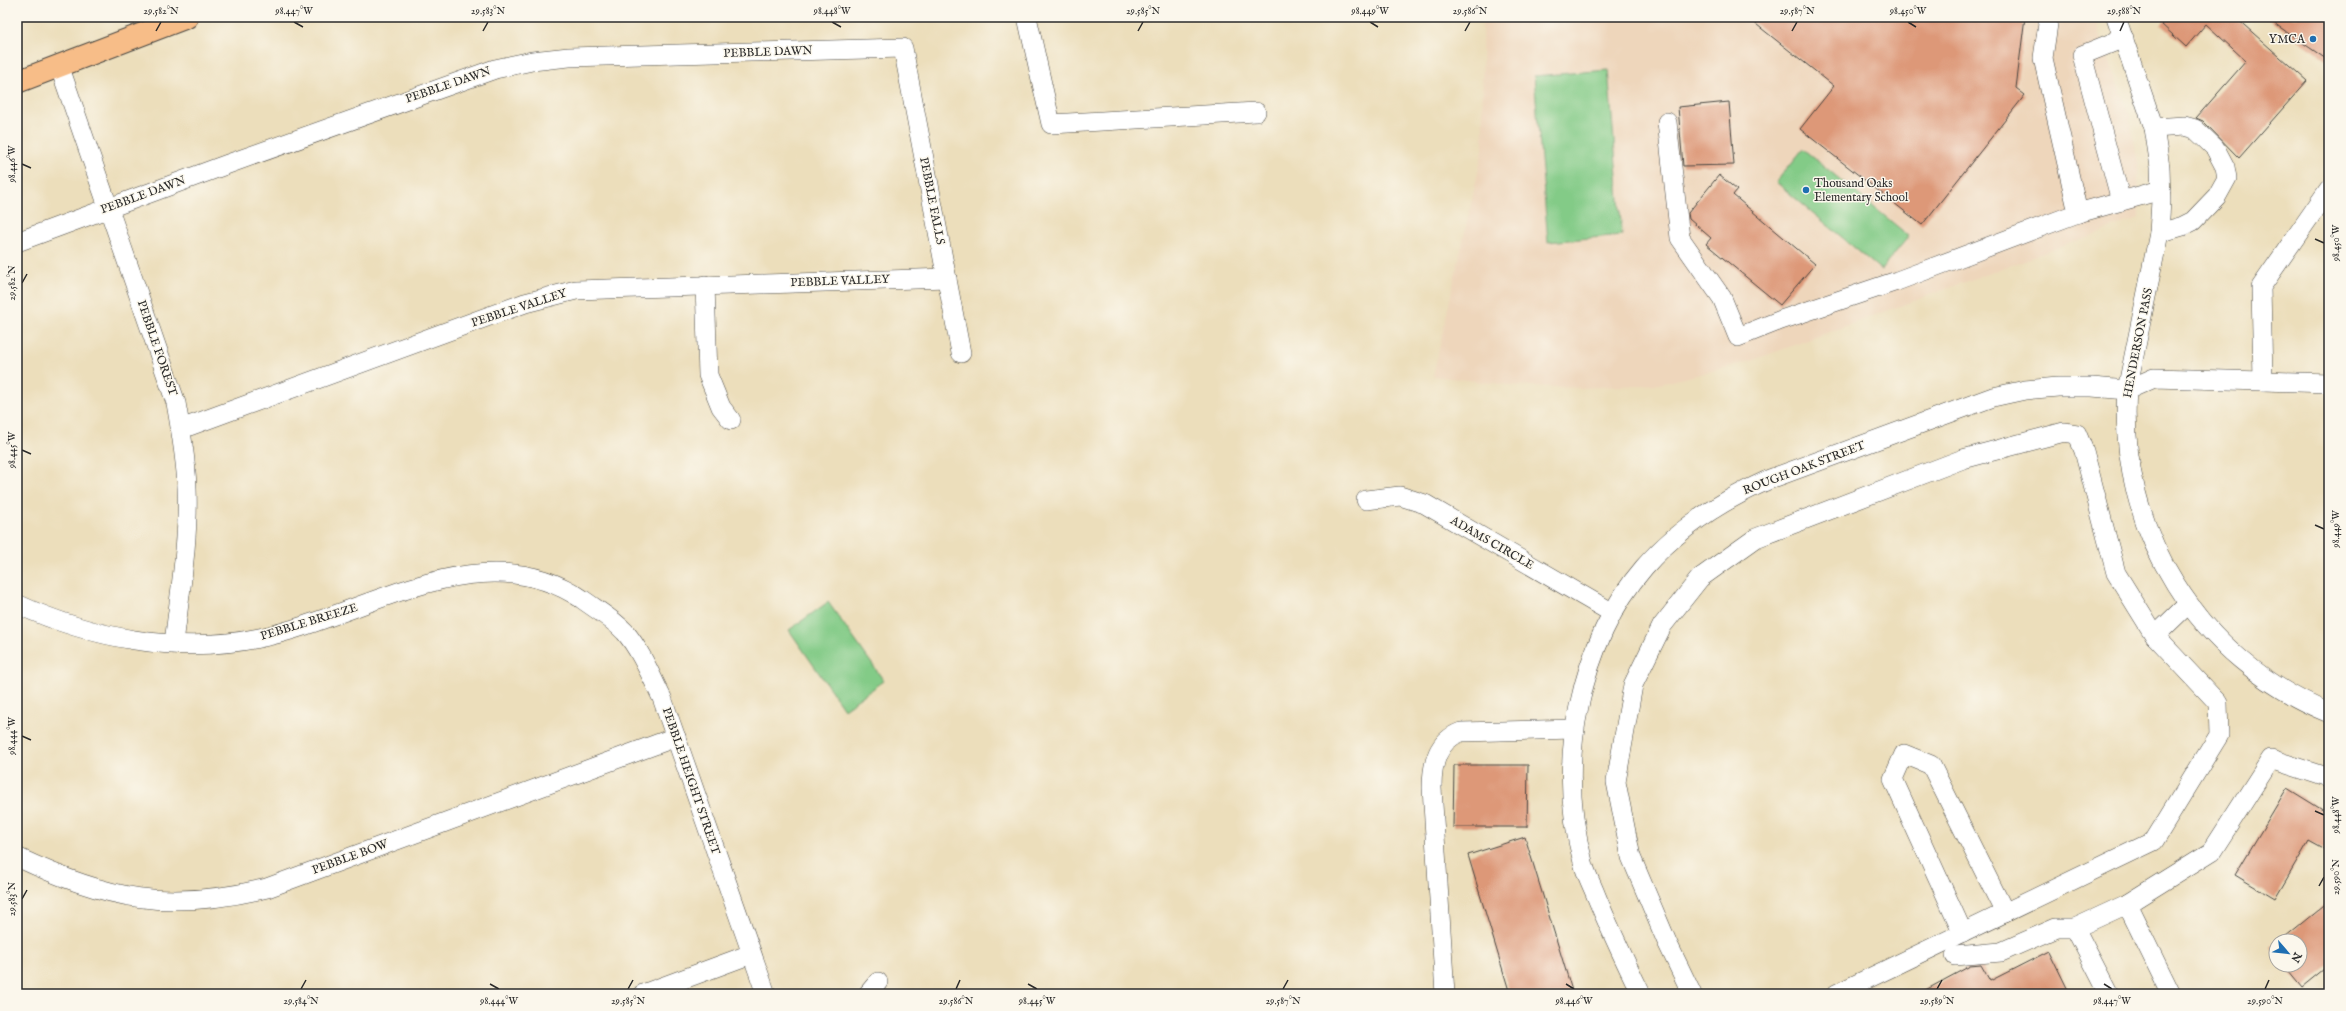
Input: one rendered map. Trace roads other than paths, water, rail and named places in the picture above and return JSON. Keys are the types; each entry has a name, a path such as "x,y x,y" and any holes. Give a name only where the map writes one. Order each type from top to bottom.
{"main road":[{"path":"17,82 187,17"}],"street":[{"path":"1027,17 1050,124 1256,112"},
{"path":"2049,17 2043,58 2078,213"},
{"name":"HENDERSON PASS","path":"2116,17 2154,128 2161,190 2159,233 2127,390 2127,445 2132,478 2140,510 2166,571 2205,626 2228,650 2281,690 2329,712"},
{"path":"2121,201 2082,55 2124,38"},
{"name":"PEBBLE DAWN","path":"17,242 495,69 532,61 569,57 903,48"},
{"name":"PEBBLE FALLS","path":"903,48 961,353"},
{"name":"PEBBLE FOREST","path":"59,65 108,208 165,366 176,403 181,429 187,489 184,560 174,643"},
{"path":"1667,122 1680,238 1722,298 1738,337 1781,320 1897,281 2078,213 2161,190"},
{"path":"2154,128 2184,126 2195,129 2215,148 2225,167 2227,178 2217,196 2193,221 2183,226 2159,233"},
{"path":"2262,381 2261,287 2329,189"},
{"name":"PEBBLE VALLEY","path":"181,429 526,303 576,290 705,284 947,278"},
{"path":"705,284 708,375 721,407 731,420"},
{"path":"2127,390 2154,378 2329,383"},
{"name":"ROUGH OAK STREET","path":"1642,994 1609,928 1583,862 1572,804 1571,763 1574,729 1586,674 1611,612 1637,575 1659,550 1684,528 1711,509 1770,479 1993,397 2025,390 2058,387 2127,390"},
{"path":"1692,994 1666,942 1631,856 1616,782 1633,685 1662,626 1700,578 1756,538 1963,459 2064,432 2077,434 2084,451 2116,573 2155,636 2218,703 2219,735 2154,841 1836,994"},
{"name":"ADAMS CIRCLE","path":"1366,500 1400,496 1425,504 1611,612"},
{"name":"PEBBLE BREEZE","path":"17,604 46,617 84,630 124,639 174,643 218,643 258,638 292,630 447,577 485,572 524,574 550,582 574,594"},
{"name":"PEBBLE HEIGHT STREET","path":"574,594 612,620 626,633 646,664 662,698 766,994"},
{"path":"2155,636 2188,604"},
{"path":"1445,994 1432,788 1432,773 1436,756 1451,736 1461,732 1574,729"},
{"name":"PEBBLE BOW","path":"17,857 60,877 107,892 138,898 167,901 233,896 267,888 676,737"},
{"path":"1963,933 1893,779 1904,754 1931,765 2005,913"},
{"path":"1955,956 2001,952 2056,928 2075,928 2127,904 2212,851 2271,759 2329,778"},
{"path":"2127,904 2171,994"},
{"path":"2075,928 2109,994"},
{"path":"642,994 751,954"}],"place":[{"name":"YMCA","path":"2313,39"},
{"name":"Thousand Oaks Elementary School","path":"1806,190"}]}
